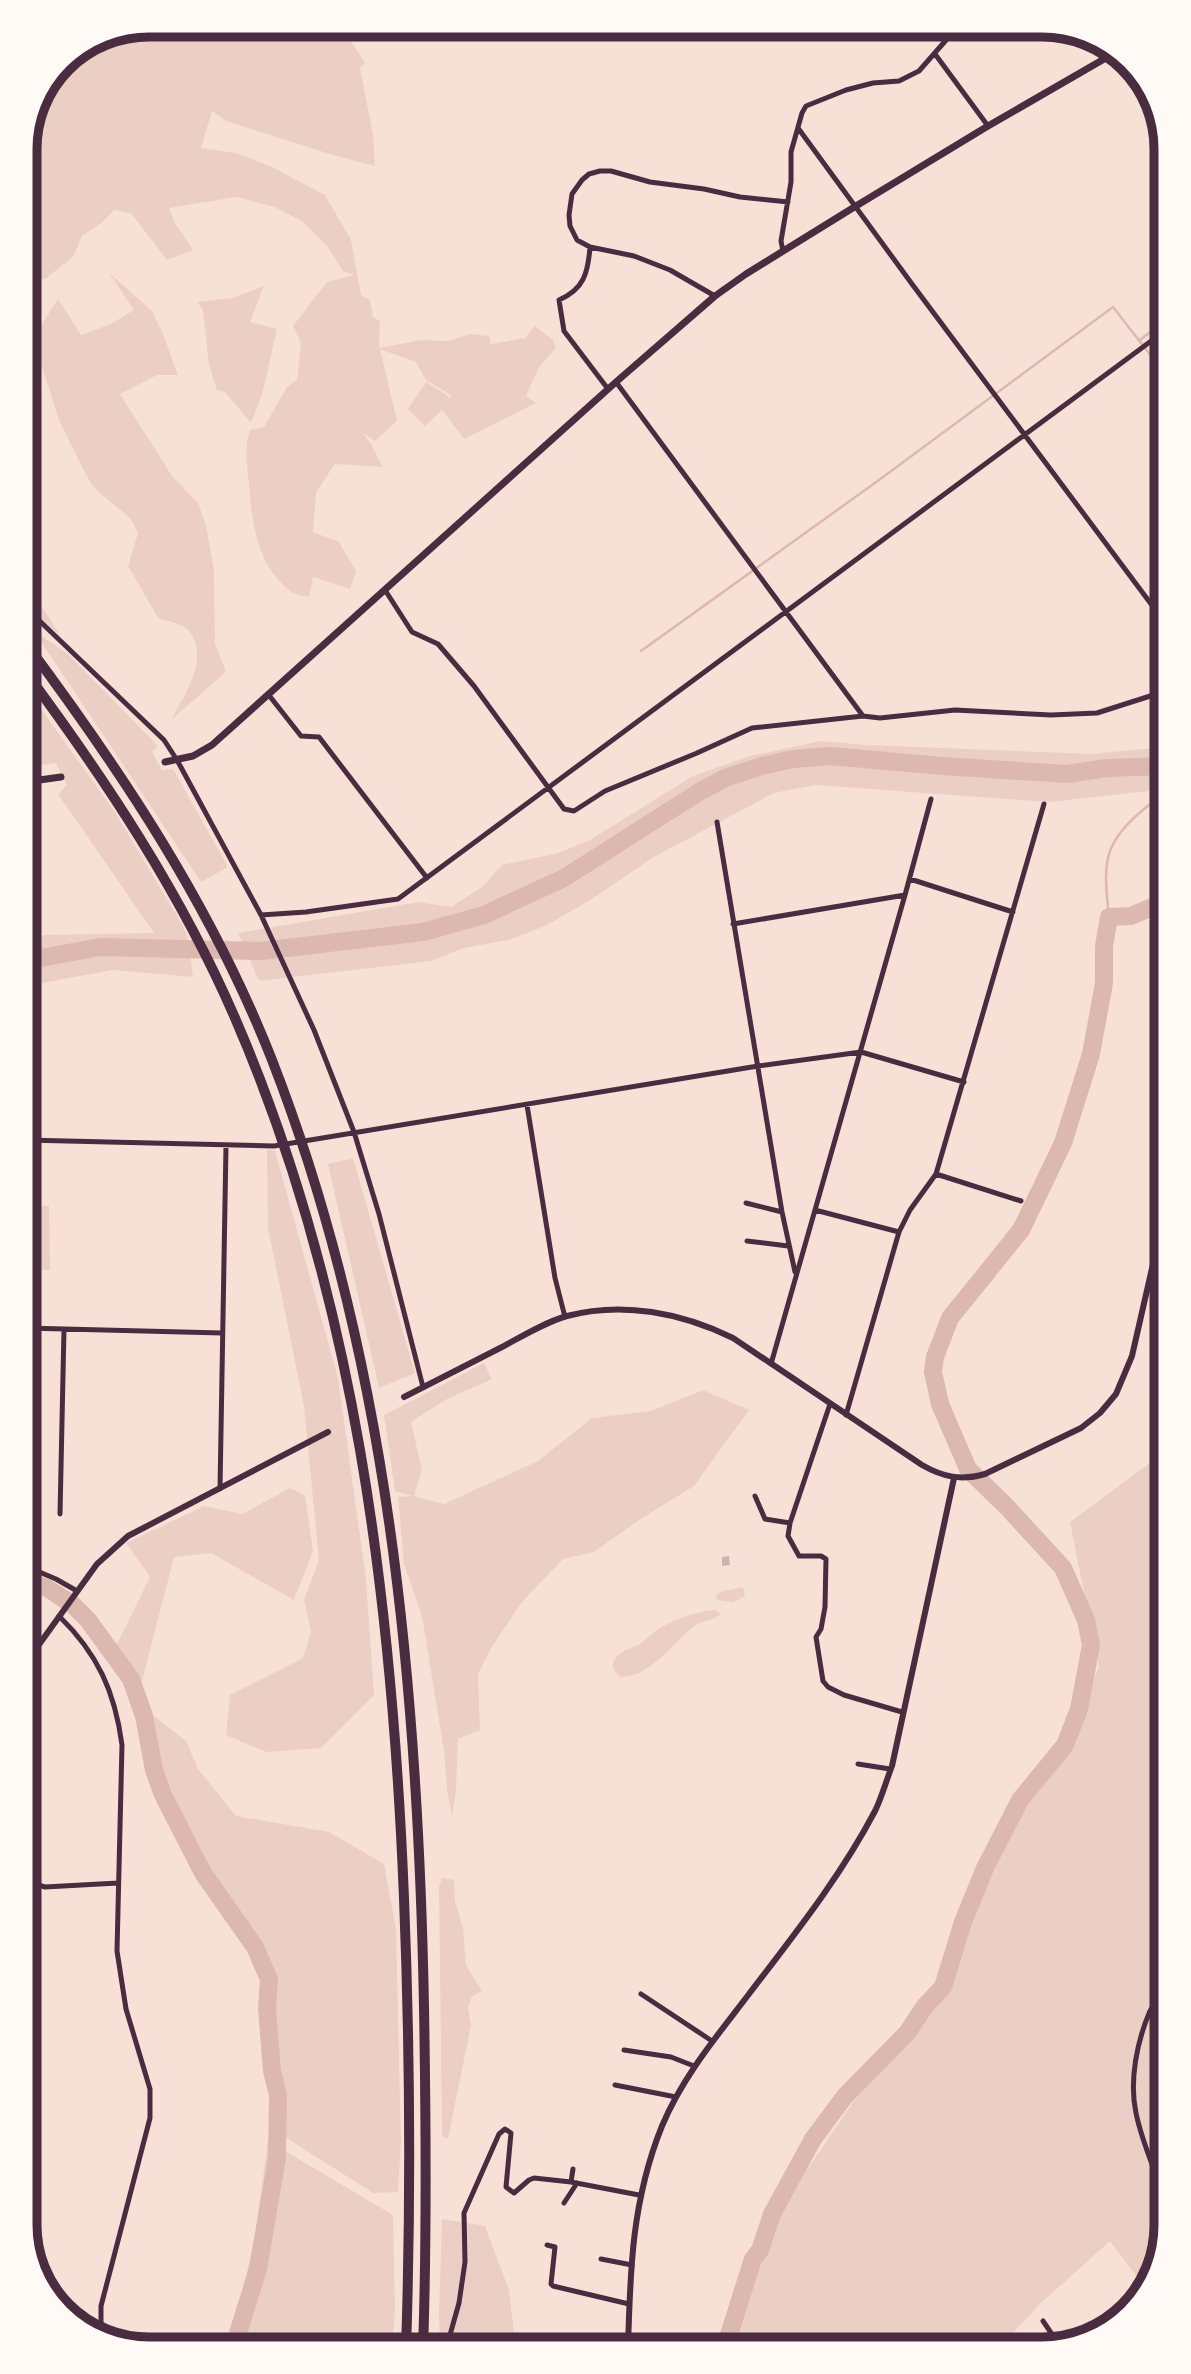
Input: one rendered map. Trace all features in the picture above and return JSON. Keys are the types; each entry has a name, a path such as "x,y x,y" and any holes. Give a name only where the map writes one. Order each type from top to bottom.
{"highway":[{"path":"37,659 140,803 195,898 271,1057 317,1191 335,1253 367,1396 387,1512 407,1677 418,1823 422,1941 426,2190 423,2337"},
{"path":"37,688 133,827 198,940 239,1028 287,1152 319,1259 355,1422 382,1594 393,1713 407,1971 409,2158 406,2337"}],"main road":[{"path":"165,762 193,756 212,745 715,296 856,206 1107,58"},
{"path":"37,781 61,777"}],"street":[{"path":"783,251 781,241 791,182 791,152 806,106 814,101 873,83 899,81 919,71 950,37"},
{"path":"935,54 988,126"},
{"path":"1117,65 1137,90"},
{"path":"799,128 912,284 1154,607"},
{"path":"715,296 670,270 634,256 590,247 577,240 570,226 570,204 572,194 582,180 589,174 600,171 740,197 788,202"},
{"path":"590,247 588,271 583,282 568,296 559,300 564,331 608,389"},
{"path":"261,915 306,912 398,899 1154,339"},
{"path":"616,382 863,716"},
{"path":"385,590 412,632 438,644 474,686 564,809 574,811 605,791 752,728 863,716 880,718 955,710 1051,715 1097,713 1154,695"},
{"path":"37,618 164,740 261,915 314,1030 354,1132 379,1214 423,1387"},
{"path":"268,694 301,736 319,737 427,878"},
{"path":"771,1364 931,799"},
{"path":"846,1415 899,1232 910,1210 936,1174 1044,804"},
{"path":"717,822 782,1212 796,1275"},
{"path":"910,879 1013,912"},
{"path":"733,924 905,895"},
{"path":"37,1140 274,1146 758,1066 861,1052 964,1082"},
{"path":"527,1105 555,1278 565,1317"},
{"path":"220,1489 226,1146"},
{"path":"936,1174 1021,1201"},
{"path":"746,1203 782,1212"},
{"path":"816,1210 899,1232"},
{"path":"747,1241 788,1246"},
{"path":"404,1397 565,1317 620,1309 680,1317 705,1325 733,1339 934,1472 954,1478 969,1478 985,1474 1081,1428 1100,1413 1116,1394 1132,1356 1154,1262"},
{"path":"37,1328 222,1332"},
{"path":"60,1514 64,1329"},
{"path":"830,1404 788,1536 799,1556 821,1556 826,1559 825,1607 821,1629 816,1637 822,1681 844,1695 902,1712"},
{"path":"37,1646 97,1564 128,1536 328,1432"},
{"path":"628,2337 639,2195 676,2097 712,2041 823,1895 876,1809 890,1769 954,1478"},
{"path":"755,1496 765,1519 790,1523"},
{"path":"37,1571 77,1591"},
{"path":"59,1616 79,1636 103,1672 119,1719 122,1745 117,1951 126,2009 149,2088 150,2118 101,2306 101,2327"},
{"path":"858,1763 890,1769"},
{"path":"37,1885 45,1887 118,1883"},
{"path":"642,1994 712,2041"},
{"path":"1154,2006 1138,2051 1133,2086 1136,2112 1154,2166"},
{"path":"624,2050 671,2057 694,2066"},
{"path":"615,2085 676,2097"},
{"path":"449,2337 459,2303 465,2262 464,2213 499,2134 505,2129 511,2133 506,2187 514,2193 534,2178 574,2182 639,2195"},
{"path":"564,2203 574,2182 573,2169"},
{"path":"547,2245 555,2247 553,2286 629,2304"},
{"path":"601,2259 632,2265"},
{"path":"1043,2321 1053,2336"}],"shaded area":[{"path":"351,37 350,40 365,63 360,68 373,135 375,166 226,121 212,111 201,148 236,153 272,167 325,195 351,240 361,295 370,300 373,317 380,321 379,348 421,340 448,341 471,334 489,336 491,344 525,338 535,326 553,340 556,348 539,367 526,396 536,403 464,439 442,410 425,426 408,409 426,382 451,398 451,395 426,380 416,362 380,349 397,421 375,441 363,433 383,467 335,464 316,492 313,532 339,542 356,571 350,589 313,577 309,597 298,595 278,580 263,555 252,514 247,444 250,430 264,427 287,387 297,380 301,343 293,326 327,282 354,275 343,271 327,246 303,222 275,207 237,197 169,208 175,223 193,250 167,260 131,213 114,210 82,236 73,257 46,278 37,281 37,141 48,99 60,80 75,64 106,45 127,39"},
{"path":"109,273 152,311 178,375 157,375 120,394 172,476 198,503 206,525 214,571 215,644 226,672 171,720 193,676 197,653 195,642 186,628 158,618 128,566 138,533 131,519 93,487 59,420 37,351 37,332 58,299 81,335 111,324 134,310"},
{"path":"264,286 250,322 277,329 262,395 251,423 225,392 217,390 209,365 203,310 197,302 232,298"},
{"path":"37,588 40,597 38,600 60,635 37,616"},
{"path":"37,633 68,654 158,746 152,752 162,770 173,769 228,867 201,882"},
{"path":"37,704 115,812 180,921 187,934 193,977 113,970 37,984 37,937 154,933 58,794 67,785 56,763 37,766"},
{"path":"821,741 1091,754 1154,748 1154,790 1050,802 815,785 774,793 652,858 592,899 547,925 512,939 464,948 431,961 259,981 238,933 419,902 451,907 482,887 502,865 558,853 590,840 693,776 750,756"},
{"path":"267,1149 275,1151 338,1378 366,1579 374,1695 321,1748 266,1752 226,1735 230,1695 303,1658 311,1632 304,1600 319,1560 304,1406 268,1228"},
{"path":"353,1158 415,1373 379,1388 328,1164"},
{"path":"37,1206 49,1206 50,1270 37,1270"},
{"path":"484,1363 492,1379 447,1399 411,1422 422,1470 414,1496 444,1504 538,1461 592,1418 651,1411 703,1390 749,1410 694,1486 594,1552 563,1559 522,1602 491,1648 478,1674 480,1730 458,1739 452,1816 422,1616 404,1564 398,1497 412,1496 395,1491 384,1415"},
{"path":"1154,1460 1154,2226 1150,2254 1143,2275 1140,2280 1110,2241 1041,2303 1009,2337 737,2337 753,2259 804,2174 884,2057 907,2033 948,1969 988,1883 1008,1818 1056,1765 1099,1667 1070,1522"},
{"path":"290,1488 305,1495 313,1551 294,1600 211,1553 174,1557 142,1681 115,1648 150,1577 126,1543 204,1506 242,1514"},
{"path":"743,1587 745,1596 733,1602 717,1600 716,1595 720,1592"},
{"path":"715,1610 721,1614 696,1625 642,1672 620,1677 615,1671 613,1663 617,1656 640,1644 657,1630 685,1617"},
{"path":"144,1708 186,1741 198,1769 236,1816 329,1832 384,1864 396,1929 401,2144 398,2192 373,2193 271,2128 272,2070 264,1955 216,1891 163,1802"},
{"path":"442,1878 454,1880 455,1901 463,1928 466,1965 482,1991 472,1996 468,2008 471,2025 448,2139 442,2136 439,1887"},
{"path":"268,2141 393,2215 393,2337 234,2337 255,2234"},
{"path":"442,2219 485,2226 509,2290 515,2337 440,2337"}],"building":[{"path":"729,1556 730,1565 722,1566 722,1557"}],"waterway":[{"path":"641,651 1113,307 1154,360"},
{"path":"1140,340 1154,329"},
{"path":"37,959 100,947 261,951 423,932 484,915 564,878 725,778 793,759 830,756 1067,774 1107,768 1154,766"},
{"path":"1109,917 1106,875 1110,851 1127,825 1154,801"},
{"path":"728,2337 753,2259 760,2250 772,2214 813,2139 845,2096 907,2033 925,2006 943,1987 963,1922 985,1868 1020,1800 1065,1745 1079,1709 1091,1645 1086,1620 1063,1568 968,1469 940,1404 933,1372 935,1357 950,1318 1021,1230 1063,1143 1091,1054 1104,983 1104,946 1109,917 1131,916 1154,906"},
{"path":"37,1584 73,1605 88,1620 131,1679 144,1716 154,1770 163,1795 203,1873 255,1947 269,1979 267,2008 272,2071 278,2095 277,2158 258,2269 237,2337"}]}
